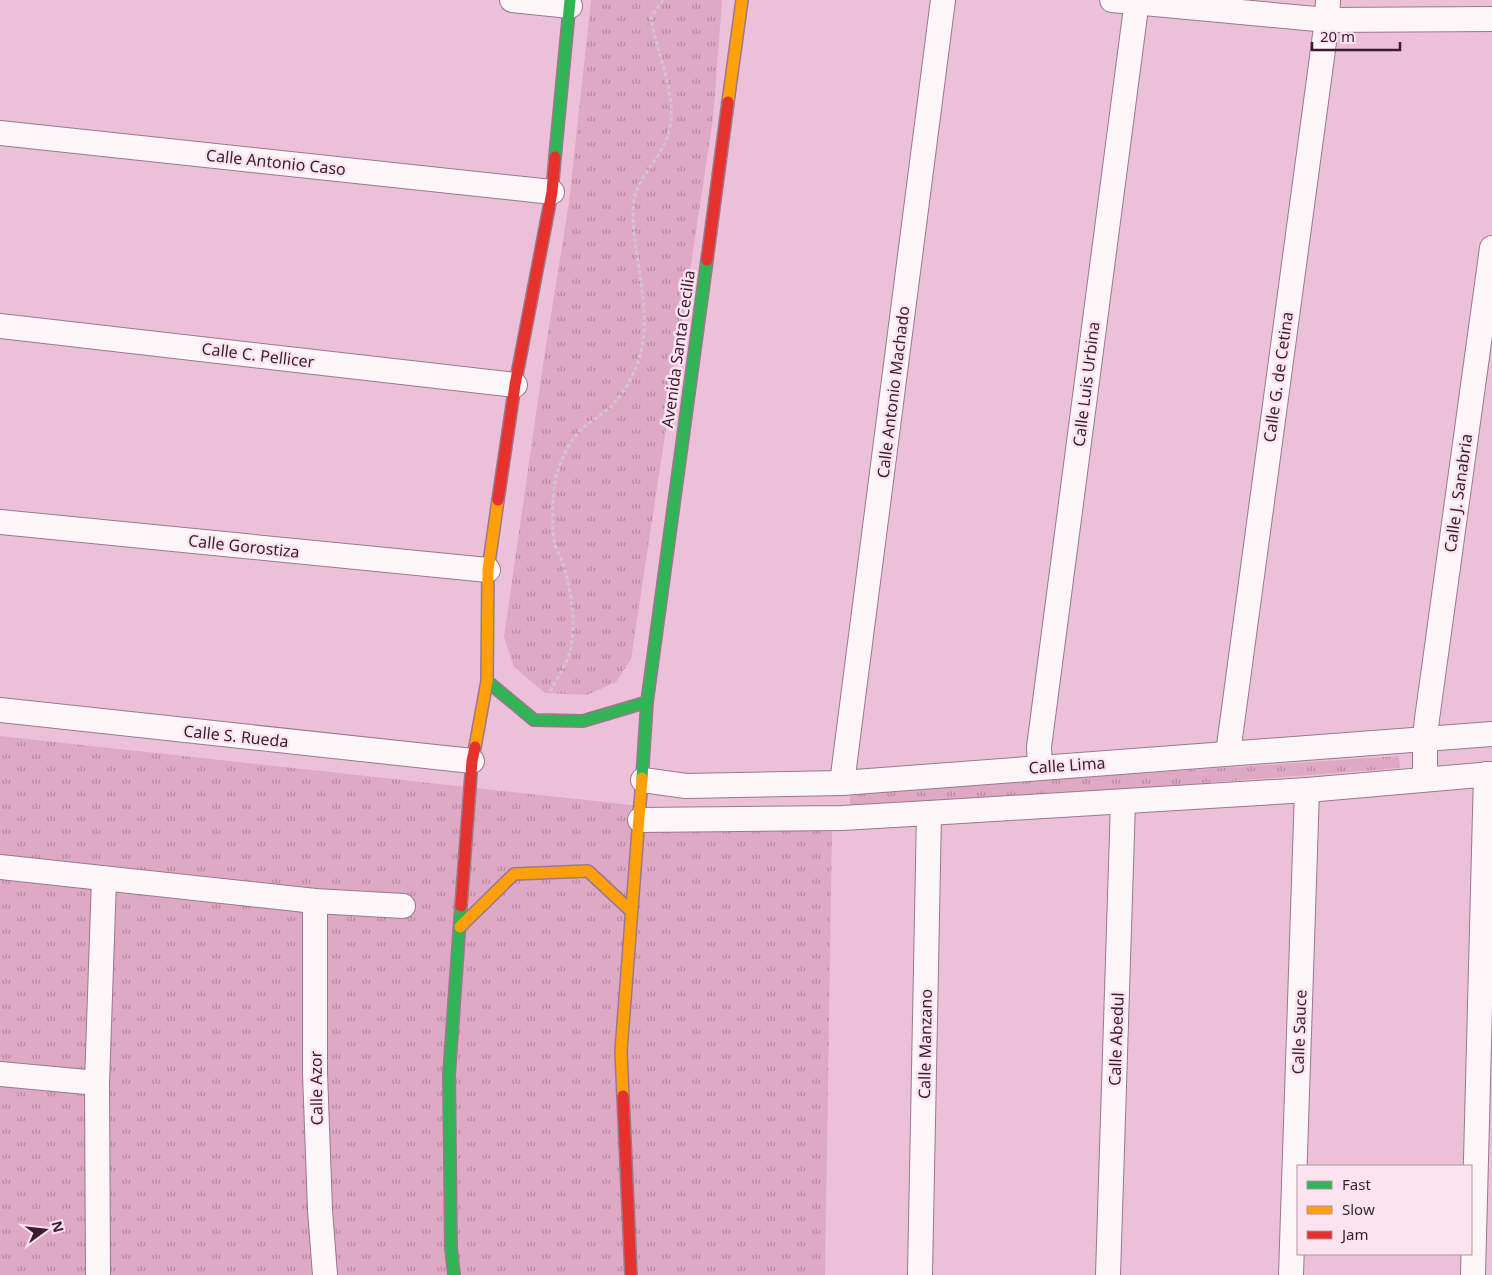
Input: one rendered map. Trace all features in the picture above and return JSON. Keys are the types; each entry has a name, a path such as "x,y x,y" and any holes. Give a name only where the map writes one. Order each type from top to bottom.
{"street":[{"path":"454,1275 451,1248 449,1075 472,761 487,681 488,570 515,385 552,192 570,3 512,0"},
{"name":"Avenida Santa Cecilia","path":"631,1275 621,1051 643,780 647,702 742,0"},
{"name":"Calle Antonio Machado","path":"842,783 943,0"},
{"path":"1112,0 1492,19"},
{"name":"Calle Luis Urbina","path":"1040,767 1039,747 1136,1"},
{"name":"Calle G. de Cetina","path":"1228,753 1327,10"},
{"name":"Calle Antonio Caso","path":"0,133 552,192"},
{"name":"Calle J. Sanabria","path":"1425,779 1425,738 1492,248"},
{"name":"Calle C. Pellicer","path":"0,326 515,385"},
{"name":"Calle Gorostiza","path":"0,522 488,570"},
{"path":"487,681 534,720 583,721 647,702"},
{"name":"Calle S. Rueda","path":"0,710 472,761"},
{"name":"Calle Lima","path":"643,780 686,786 842,783 1492,734"},
{"path":"640,820 842,818 1307,790 1489,774 1473,1275"},
{"name":"Calle Sauce","path":"1291,1275 1307,790"},
{"name":"Calle Abedul","path":"1108,1275 1123,802"},
{"name":"Calle Manzano","path":"920,1275 929,813"},
{"path":"0,868 315,901 403,906"},
{"path":"460,927 514,874 588,871 631,911"},
{"path":"98,1275 97,1083 104,879"},
{"name":"Calle Azor","path":"315,901 315,1073 324,1275"},
{"path":"0,1074 97,1083"}],"path":[{"path":"534,720 563,668 571,648 572,617 568,584 554,544 554,496 559,468 571,443 580,430 607,410 623,390 636,367 645,334 644,299 639,275 633,207 638,186 668,135 672,102 653,34 651,17 663,0"}],"green space":[{"path":"591,0 722,0 713,119 631,659 616,682 587,695 545,693 514,667 504,637 544,358 569,203"},
{"path":"0,736 832,827 825,1275 0,1275"},
{"path":"1399,756 1400,768 850,810 850,793"}],"traffic: fast":[{"path":"555,157 570,0"},
{"path":"642,778 647,702 707,260"},
{"path":"487,681 534,720 583,721 647,702"},
{"path":"454,1275 451,1248 449,1075 461,906"}],"traffic: slow":[{"path":"728,102 742,0"},
{"path":"475,747 487,681 488,570 498,500"},
{"path":"623,1096 621,1051 642,778"},
{"path":"460,927 514,874 588,871 631,911"}],"traffic: jam":[{"path":"707,260 728,102"},
{"path":"498,500 515,385 552,192 555,157"},
{"path":"461,906 472,761 475,747"},
{"path":"623,1096 631,1275"}]}
